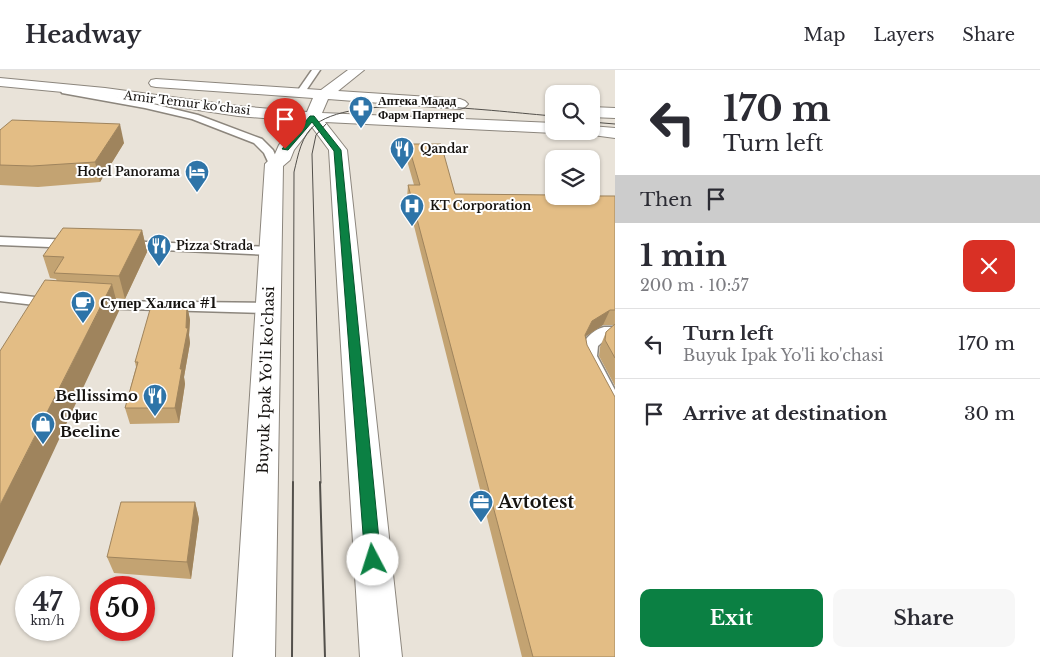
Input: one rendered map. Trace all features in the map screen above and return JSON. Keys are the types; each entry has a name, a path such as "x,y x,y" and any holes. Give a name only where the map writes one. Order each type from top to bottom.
{"main road":[{"path":"274,164 284,156 285,149 311,102 356,70"},
{"name":"Amir Temur ko'chasi","path":"0,72 127,81"},
{"name":"Amir Temur ko'chasi","path":"146,82 472,123 545,127"},
{"name":"Amir Temur ko'chasi","path":"0,84 105,92 238,111 311,102 472,105"},
{"path":"311,102 338,150 381,657"},
{"path":"600,112 615,113"},
{"path":"600,132 615,133"},
{"name":"Buyuk Ipak Yo'li ko'chasi","path":"254,657 274,164"}],"lane":[{"path":"311,102 316,70"},
{"path":"0,84 70,91 145,105 195,117 258,141 269,152 274,164"},
{"path":"0,242 86,244"},
{"path":"114,245 271,250"},
{"path":"0,297 65,303"},
{"path":"85,304 134,307 269,308"},
{"path":"615,332 604,332 590,344 589,356 615,406"}],"building":[{"path":"12,120 120,124 95,162 32,166 0,165 0,130"},
{"path":"408,144 441,144 455,194 545,195 545,205 600,205 600,196 615,196 615,310 610,310 592,321 585,335 587,345 615,397 615,657 533,657 408,185 420,185"},
{"path":"63,228 142,230 119,276 54,273 64,257 43,256"},
{"path":"45,280 112,284 0,505 0,351"},
{"path":"187,305 186,328 188,328 175,408 125,408 138,362 135,362 151,306"},
{"path":"615,324 615,358 605,340 606,332"},
{"path":"121,502 195,502 187,562 107,557"}],"tram line":[{"path":"293,483 294,172 301,146 307,134 316,124 337,114 396,106 466,108 545,115"},
{"path":"600,123 615,124"},
{"path":"321,483 312,154 316,135 326,124"},
{"path":"292,657 293,482"},
{"path":"320,482 325,657"}],"place":[{"name":"Аптека Мадад Фарм Партнерс","path":"361,129"},
{"name":"Qandar","path":"402,170"},
{"name":"Hotel Panorama","path":"197,193"},
{"name":"KT Corporation","path":"412,227"},
{"name":"Pizza Strada","path":"159,267"},
{"name":"Супер Халиса #1","path":"83,324"},
{"name":"Bellissimo","path":"155,417"},
{"name":"Офис Beeline","path":"43,445"},
{"name":"Avtotest","path":"481,523"}],"route":[{"path":"285,149 312,117 338,150 373,560"}]}
